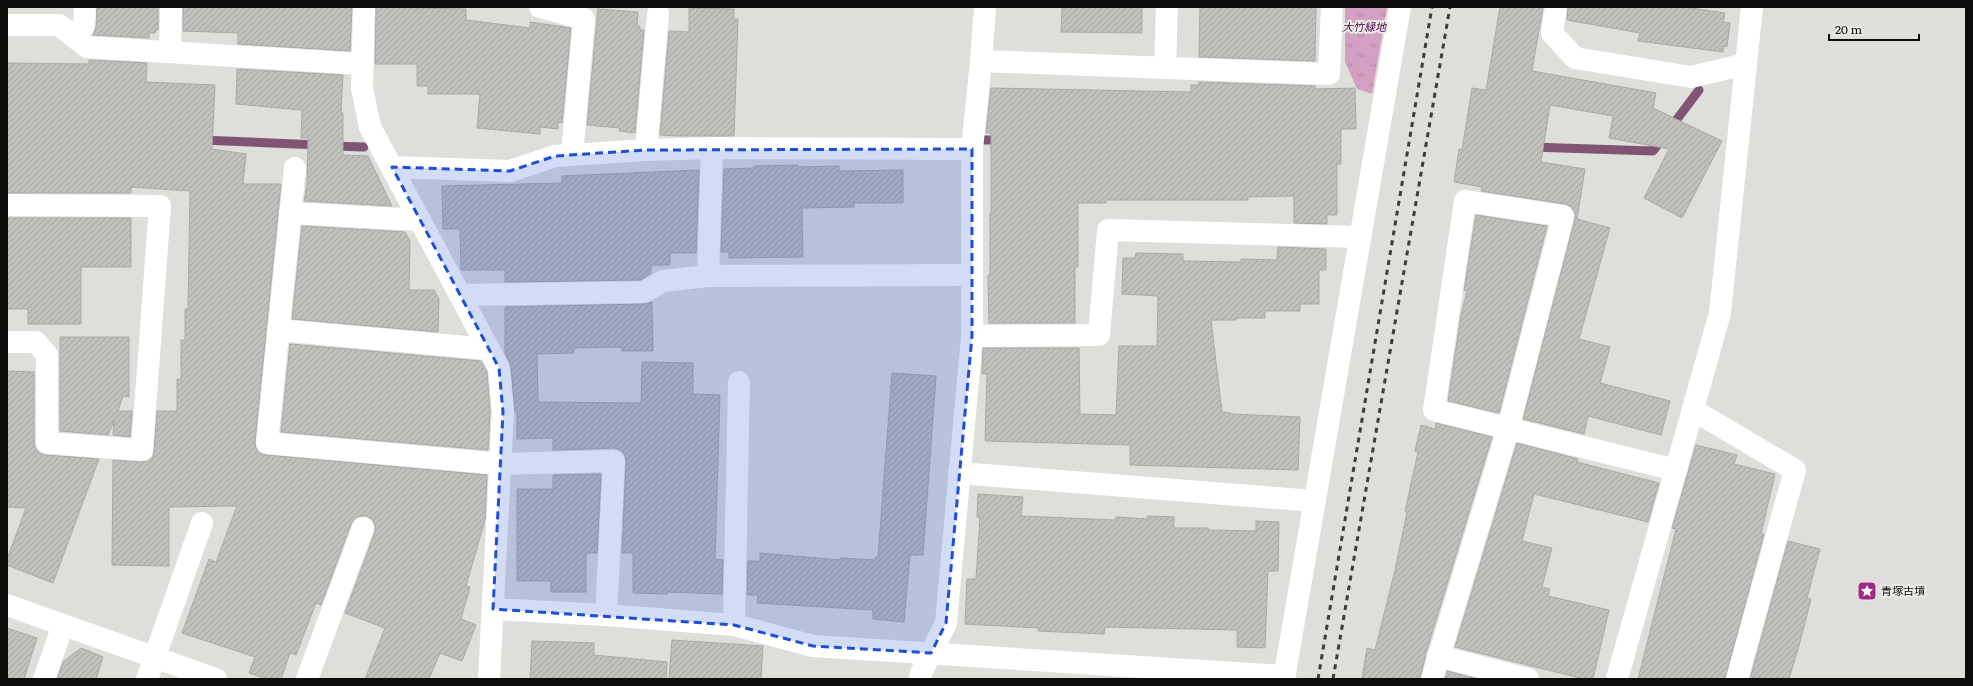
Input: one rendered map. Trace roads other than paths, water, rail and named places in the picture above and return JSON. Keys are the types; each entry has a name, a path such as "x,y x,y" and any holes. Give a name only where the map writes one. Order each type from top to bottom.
{"street":[{"path":"73,36 84,26 85,7"},
{"path":"170,52 171,7"},
{"path":"364,7 362,88 370,127 499,368 503,412 489,679"},
{"path":"540,7 584,19 572,155"},
{"path":"920,679 946,623 972,336 972,149 985,7"},
{"path":"1165,67 1167,7"},
{"path":"981,61 1329,74 1332,7"},
{"path":"493,609 606,615 734,625 813,646 1285,678 1400,7"},
{"path":"1556,7 1552,33 1575,58 1691,78 1746,64"},
{"path":"1617,679 1720,314 1752,7"},
{"path":"646,150 658,14"},
{"path":"7,25 59,25 87,47 363,64"},
{"path":"392,167 510,171 555,156 646,150 712,148 972,149"},
{"path":"708,276 712,148"},
{"path":"295,168 267,443 501,464 614,461 606,615"},
{"path":"1432,679 1508,429 1563,216 1465,201 1434,410 1508,429 1676,470"},
{"path":"7,205 160,206 142,450 47,443 47,355 36,342 7,342"},
{"path":"290,213 420,220"},
{"path":"972,336 1099,334 1108,230 1360,237"},
{"path":"460,295 644,292 663,281 708,276 972,275"},
{"path":"278,330 488,348"},
{"path":"734,625 739,382"},
{"path":"1693,410 1795,470 1737,679"},
{"path":"959,473 1315,501"},
{"path":"147,679 202,523"},
{"path":"307,679 363,528"},
{"path":"7,605 216,679"},
{"path":"44,679 62,625"},
{"path":"1438,656 1528,679"}],"waterway":[{"path":"1531,147 1653,151 1699,90"},
{"path":"201,140 319,145"},
{"path":"974,140 1002,140"},
{"path":"331,146 364,147"}],"railway":[{"path":"1318,679 1432,7"},
{"path":"1333,679 1450,7"}],"place":[{"name":"青塚古墳","path":"1867,591"}],"park label":[{"name":"大竹緑地","path":"1364,27"}]}
